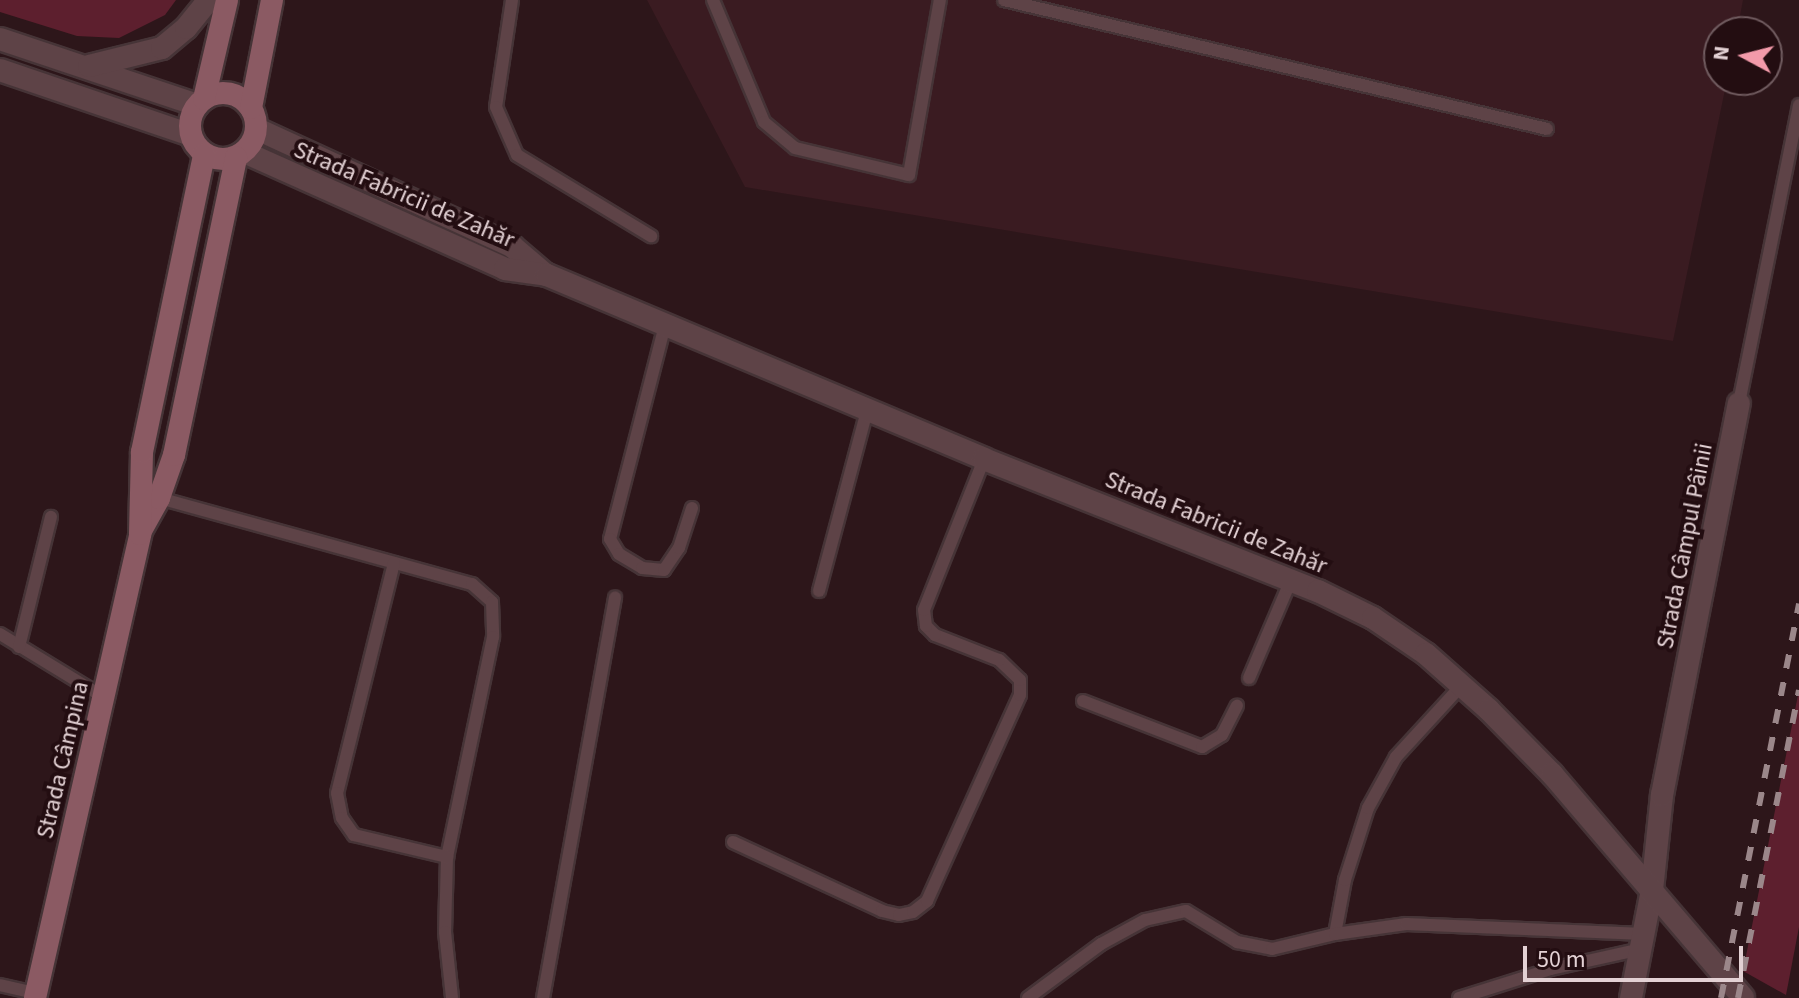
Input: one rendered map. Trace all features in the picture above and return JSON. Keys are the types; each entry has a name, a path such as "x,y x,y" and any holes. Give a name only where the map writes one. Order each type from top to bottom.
{"main road":[{"path":"227,0 201,102 191,119 191,135 204,154 220,160 240,154 254,118 272,0"},
{"path":"201,102 224,93 235,95 254,118"},
{"name":"Strada Câmpina","path":"36,995 140,534 142,452 204,154"},
{"name":"Strada Câmpina","path":"140,534 159,498 174,455 240,154"}],"street":[{"path":"87,66 162,48 186,28 209,0"},
{"path":"0,39 201,102"},
{"path":"0,70 191,135"},
{"name":"Strada Fabricii de Zahăr","path":"254,118 513,247 547,275"},
{"name":"Strada Fabricii de Zahăr","path":"240,154 505,269 547,275 984,459 1291,580 1373,618 1426,654 1552,774 1743,998"},
{"name":"Strada Câmpul Pâinii","path":"1631,998 1652,890 1662,795 1739,403"}],"lane":[{"path":"512,0 496,107 517,155 651,236"},
{"path":"713,0 764,122 795,148 909,175 940,0"},
{"path":"1004,0 1547,129"},
{"name":"Strada Câmpul Pâinii","path":"1739,403 1799,105"},
{"path":"665,325 610,539 619,554 642,568 664,570 679,548 692,508"},
{"path":"819,591 867,410"},
{"path":"733,842 882,911 899,915 913,912 927,901 1020,695 1020,680 1014,670 999,660 935,635 926,626 924,610 984,459"},
{"path":"159,498 472,584 492,602 493,637 447,857 445,932 452,998"},
{"path":"19,647 51,517"},
{"path":"394,563 337,793 342,818 354,835 447,857"},
{"path":"1249,678 1291,580"},
{"path":"543,998 615,597"},
{"path":"0,634 105,698"},
{"path":"1335,934 1345,880 1368,808 1396,757 1461,686"},
{"path":"1083,701 1202,747 1222,735 1237,706"},
{"path":"1028,998 1101,944 1145,920 1186,911 1237,942 1272,949 1335,934 1406,924 1642,941"},
{"path":"1459,998 1642,941"},
{"path":"0,985 36,995"}],"shaded area":[{"path":"0,0 176,0 165,15 119,38 77,36 0,12"},
{"path":"647,0 1743,0 1740,16 1703,16 1703,96 1724,96 1673,341 745,187"},
{"path":"1799,690 1799,927 1786,995 1743,971"}],"railway":[{"path":"1721,998 1799,604"},
{"path":"1738,998 1799,690"}]}
